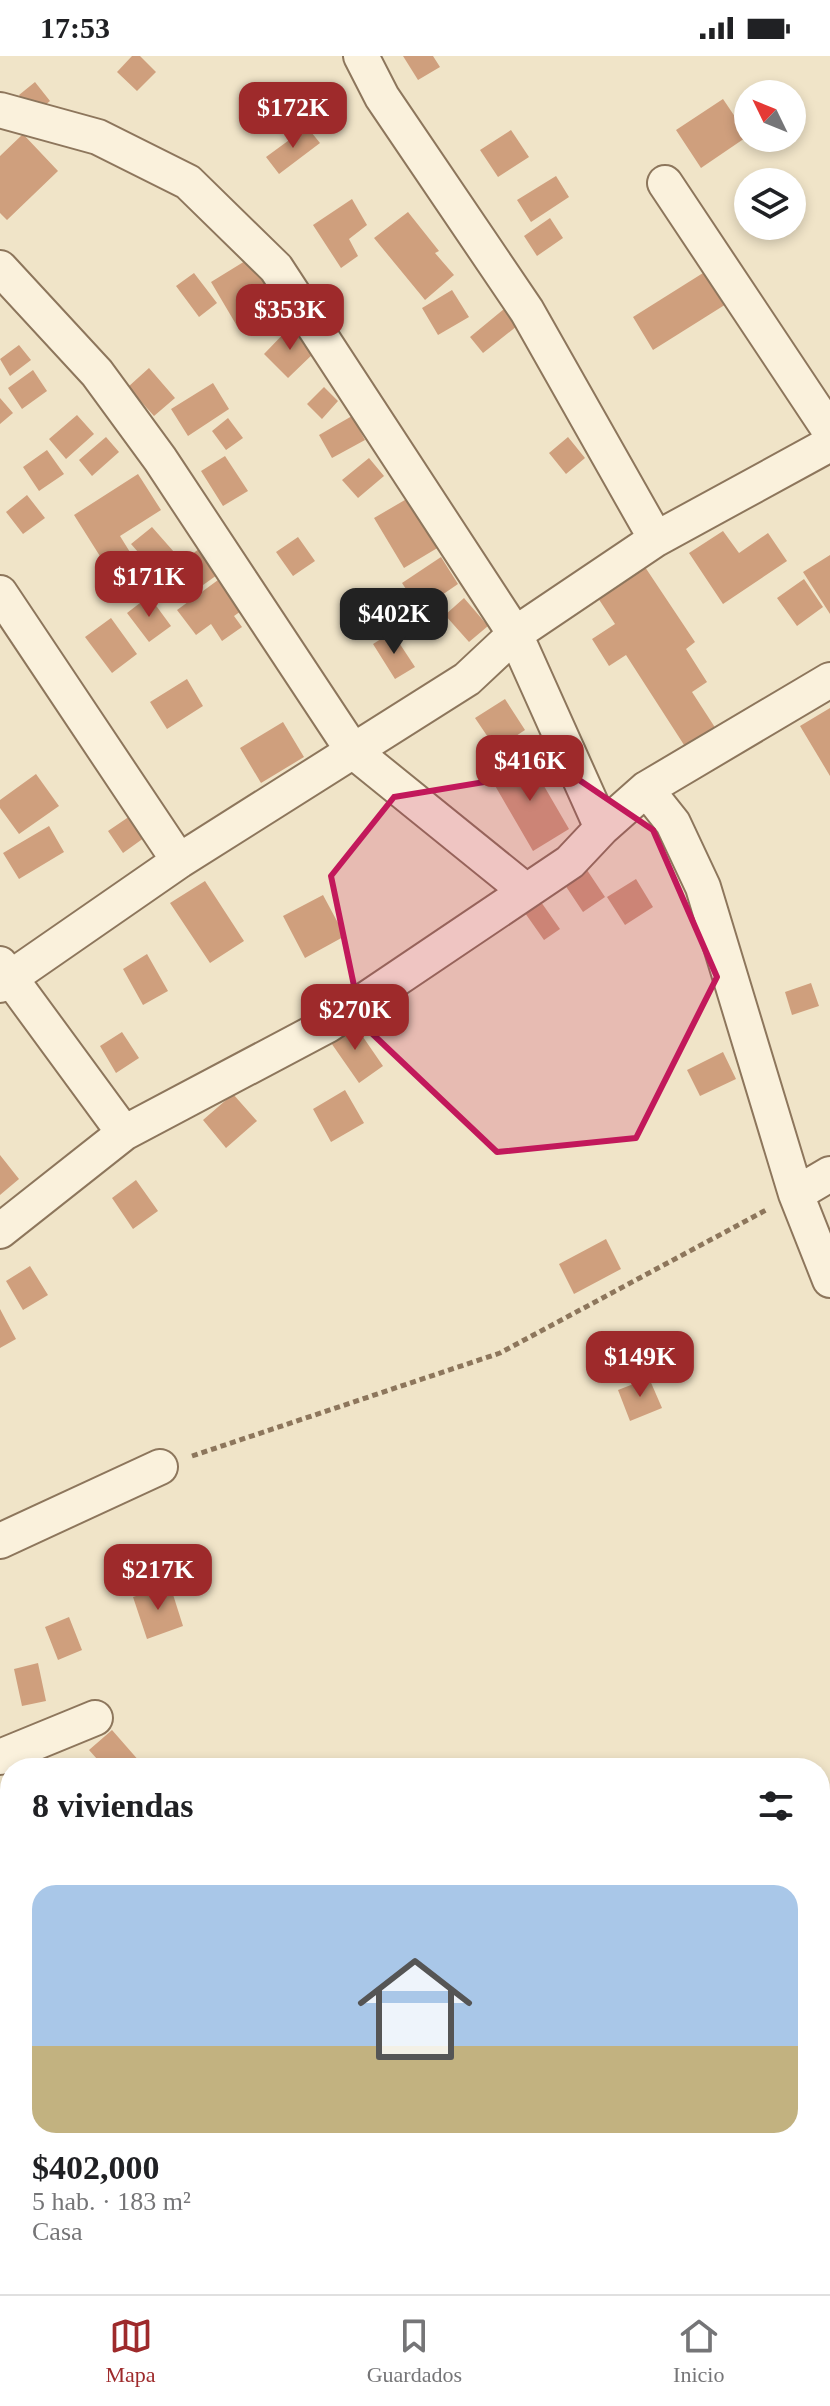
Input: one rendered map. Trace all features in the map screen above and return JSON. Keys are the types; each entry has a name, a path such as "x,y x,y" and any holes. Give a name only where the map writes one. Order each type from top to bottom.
{"street":[{"path":"361,56 382,97 527,311 656,539"},
{"path":"0,110 98,137 188,182 276,268 515,634 602,828"},
{"path":"665,183 830,431"},
{"path":"0,268 97,373 160,459 353,751 526,891"},
{"path":"124,1133 3,976 467,679 515,634 656,539 830,444"},
{"path":"0,593 179,861"},
{"path":"0,1231 124,1133 328,1025 570,862 646,789 830,680"},
{"path":"646,789 673,823 703,887 796,1194 830,1280"},
{"path":"796,1194 830,1174"},
{"path":"0,1541 160,1467"},
{"path":"0,1757 95,1718"}],"path":[{"path":"160,1467 500,1353 796,1194"}],"highlighted area":[{"path":"563,769 653,830 717,977 636,1138 497,1152 362,1024 331,876 394,797"}],"building":[{"path":"132,56 140,56 156,72 137,91 117,72"},
{"path":"403,56 433,56 440,67 418,80"},
{"path":"35,82 50,101 34,114 19,95"},
{"path":"723,99 734,115 734,146 701,168 676,130"},
{"path":"307,127 320,143 279,174 266,157"},
{"path":"511,130 529,157 498,177 480,150"},
{"path":"23,134 58,171 7,220 0,213 0,156"},
{"path":"556,176 569,197 531,222 517,200"},
{"path":"352,199 367,225 349,239 358,256 341,268 313,225"},
{"path":"408,212 454,275 425,300 374,238"},
{"path":"550,218 563,238 537,256 524,236"},
{"path":"250,258 277,303 237,326 211,282"},
{"path":"711,268 731,301 653,350 633,317"},
{"path":"194,273 217,303 199,317 176,286"},
{"path":"452,290 469,317 438,335 422,308"},
{"path":"504,309 517,326 483,353 470,337"},
{"path":"291,326 316,351 288,378 264,354"},
{"path":"19,345 31,360 10,376 0,359"},
{"path":"149,368 175,398 154,416 128,387"},
{"path":"33,370 47,391 22,409 8,388"},
{"path":"213,383 229,409 188,436 171,409"},
{"path":"324,387 338,401 322,419 307,404"},
{"path":"0,398 13,413 0,424"},
{"path":"77,415 94,434 66,459 49,439"},
{"path":"352,416 365,440 332,458 319,435"},
{"path":"228,418 243,438 226,450 212,431"},
{"path":"106,437 119,452 92,476 79,460"},
{"path":"568,437 585,458 566,474 549,453"},
{"path":"47,450 64,474 39,491 23,467"},
{"path":"225,456 248,491 223,506 201,471"},
{"path":"369,458 384,476 358,498 342,480"},
{"path":"138,474 161,510 120,536 133,557 110,572 74,515"},
{"path":"27,495 45,518 23,534 6,512"},
{"path":"410,497 439,547 404,568 374,518"},
{"path":"152,527 174,552 153,569 131,544"},
{"path":"723,531 739,553 768,533 787,561 723,604 689,553"},
{"path":"298,537 315,561 293,576 276,552"},
{"path":"199,549 217,575 185,598 167,572"},
{"path":"830,555 830,614 803,572"},
{"path":"441,557 458,584 420,610 402,583"},
{"path":"645,567 695,642 686,649 707,682 692,692 716,729 686,748 626,655 609,666 592,639 615,624 598,598"},
{"path":"229,572 251,604 234,616 242,627 222,641 211,624 196,635 177,610"},
{"path":"804,579 823,607 797,626 777,598"},
{"path":"364,594 385,620 364,636 344,610"},
{"path":"149,596 171,626 149,642 127,613"},
{"path":"464,598 488,626 469,642 445,615"},
{"path":"111,618 137,654 112,673 85,637"},
{"path":"392,632 415,667 395,679 373,644"},
{"path":"187,679 203,706 167,729 150,702"},
{"path":"505,699 525,730 496,749 475,718"},
{"path":"830,708 830,776 800,726"},
{"path":"283,722 304,757 261,783 240,748"},
{"path":"526,755 569,829 533,851 490,777"},
{"path":"36,774 59,806 19,834 0,808 0,800"},
{"path":"133,814 148,835 123,853 108,831"},
{"path":"49,826 64,852 19,879 3,853"},
{"path":"587,870 605,897 583,912 565,885"},
{"path":"636,879 653,907 625,925 607,897"},
{"path":"205,881 244,941 210,963 170,903"},
{"path":"323,895 345,936 305,958 283,916"},
{"path":"541,902 560,929 544,940 525,913"},
{"path":"147,954 168,991 143,1005 123,969"},
{"path":"811,983 819,1006 792,1015 785,992"},
{"path":"352,1021 383,1066 359,1083 327,1037"},
{"path":"122,1032 139,1058 116,1073 100,1046"},
{"path":"723,1052 736,1079 700,1096 687,1070"},
{"path":"345,1090 364,1123 331,1142 313,1109"},
{"path":"233,1094 257,1121 226,1148 203,1120"},
{"path":"0,1155 19,1179 0,1195"},
{"path":"136,1180 158,1211 133,1229 112,1198"},
{"path":"606,1239 621,1269 574,1294 559,1264"},
{"path":"30,1266 48,1295 23,1310 6,1281"},
{"path":"0,1309 16,1339 0,1348"},
{"path":"649,1378 662,1408 630,1421 618,1390"},
{"path":"170,1585 183,1626 147,1639 133,1597"},
{"path":"69,1617 82,1650 58,1660 45,1627"},
{"path":"38,1663 46,1701 22,1706 14,1669"},
{"path":"112,1730 136,1758 96,1758 89,1750"}]}
